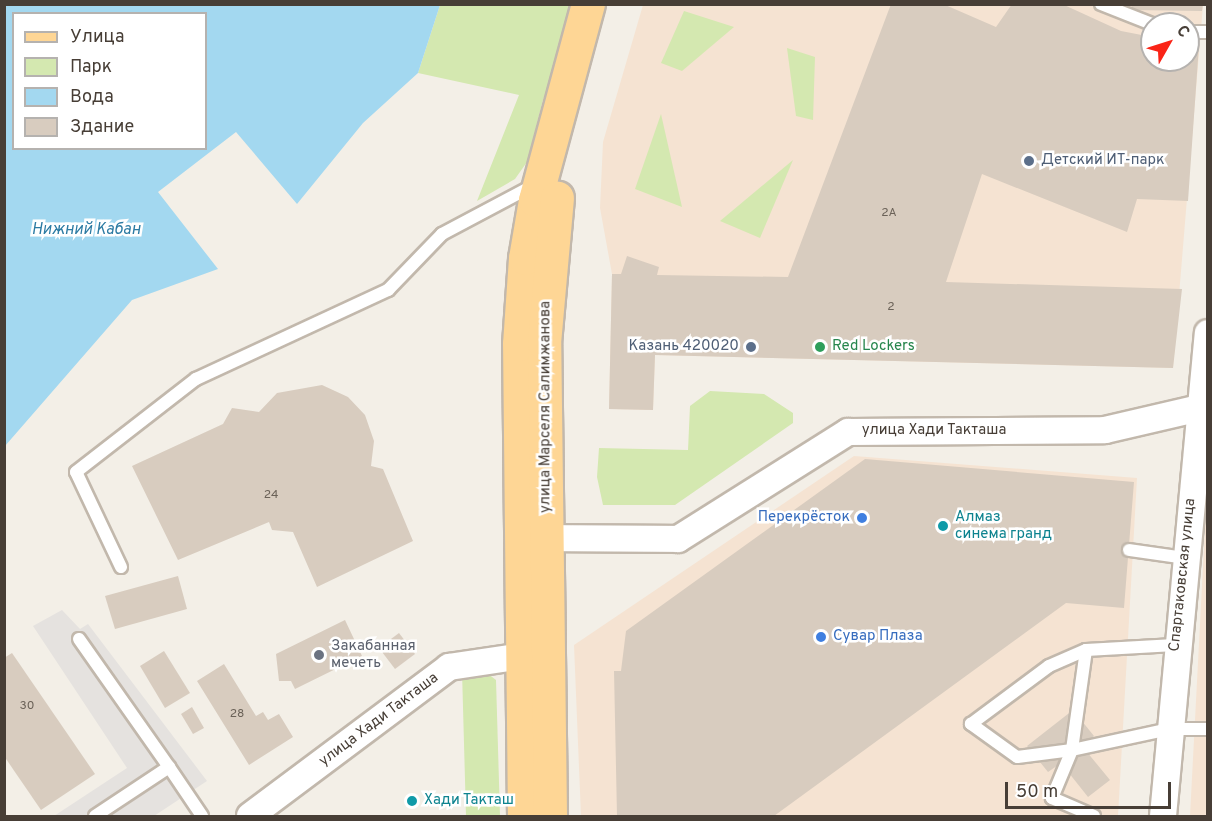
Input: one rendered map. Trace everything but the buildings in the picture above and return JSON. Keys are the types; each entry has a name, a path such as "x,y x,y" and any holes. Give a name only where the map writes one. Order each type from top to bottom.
{"main road":[{"path":"524,816 519,344 525,258 540,181 588,4"},
{"name":"улица Марселя Салимжанова","path":"550,816 544,343 549,264 558,192 608,4"}],"street":[{"name":"Спартаковская улица","path":"1163,816 1175,645 1204,406 1208,333"},
{"name":"улица Хади Такташа","path":"546,538 678,539 848,432 1105,430 1204,406"},
{"name":"улица Хади Такташа","path":"250,816 449,667 523,656"}],"lane":[{"path":"1101,4 1140,19"},
{"path":"121,567 76,472 196,379 388,290 442,234 540,181"},
{"path":"1129,550 1185,558"},
{"path":"78,639 202,816"},
{"path":"1175,645 1086,650 1049,666 971,724 1017,757 1072,750 1169,729 1208,729"},
{"path":"1086,650 1072,750 1052,798 1094,816"},
{"path":"95,816 169,767"}],"shaded area":[{"path":"643,5 1203,5 1200,41 1200,12 1140,12 1140,72 1197,72 1173,368 655,355 653,410 609,409 612,274 600,208 603,142"},
{"name":"Сувар Плаза","path":"854,456 1137,478 1118,816 581,816 574,645"},
{"path":"1207,490 1207,816 1190,816"},
{"path":"62,610 80,629 88,624 207,781 154,816 54,816 127,768 33,626"}],"green space":[{"path":"440,5 578,5 543,100 527,162 515,179 477,201 519,95 418,73"},
{"path":"684,11 734,27 682,71 661,63"},
{"path":"787,48 815,57 813,120 796,116"},
{"path":"661,114 682,207 635,189"},
{"path":"793,160 760,238 720,221"},
{"path":"710,391 764,394 793,413 793,423 675,505 603,505 597,477 599,448 688,450 690,406"},
{"path":"483,670 496,680 500,816 466,816 462,671"}],"water":[{"name":"Нижний Кабан","path":"5,4 440,5 418,73 363,123 297,204 236,132 158,192 218,269 132,300 5,446"}],"place":[{"name":"Детский ИТ-парк","path":"1029,161"},
{"name":"Казань 420020","path":"751,347"},
{"name":"Red Lockers","path":"820,347"},
{"name":"Перекрёсток","path":"862,518"},
{"name":"Алмаз синема гранд","path":"943,526"},
{"name":"Сувар Плаза","path":"821,637"},
{"name":"Закабанная мечеть","path":"319,655"},
{"name":"Хади Такташ","path":"412,801"}]}
